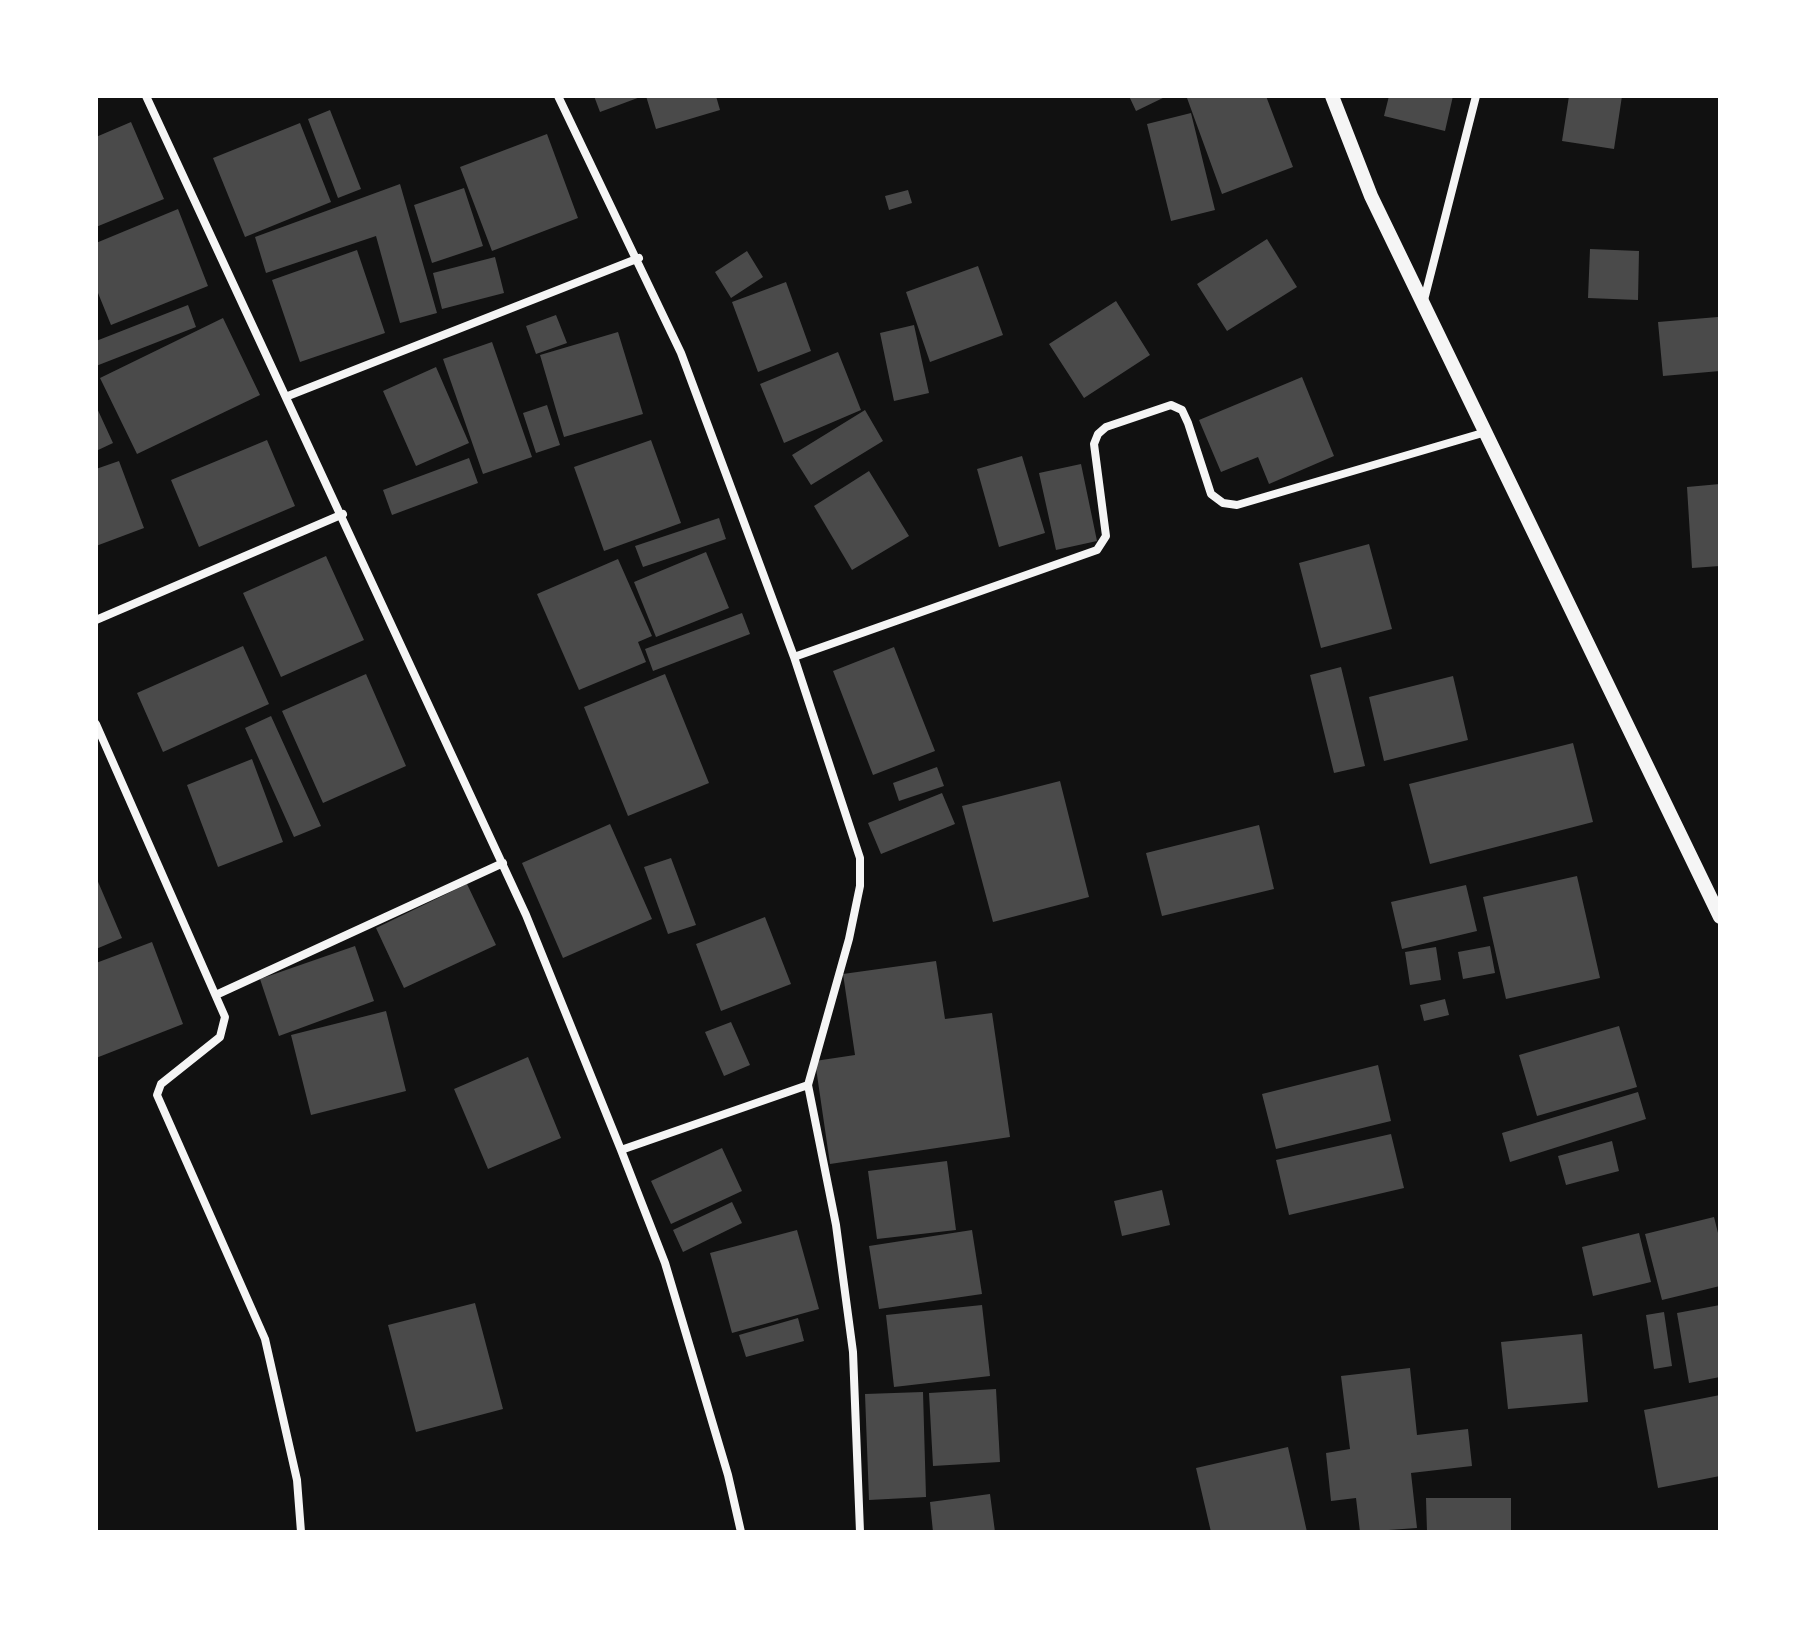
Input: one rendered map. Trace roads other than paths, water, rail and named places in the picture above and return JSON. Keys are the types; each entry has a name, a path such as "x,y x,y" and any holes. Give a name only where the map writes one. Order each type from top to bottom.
{"street":[{"path":"146,96 503,863 665,1263 728,1475 741,1532"},
{"path":"558,96 639,258 681,353 794,657 861,871 849,939 808,1085 836,1225 853,1352 860,1532"},
{"path":"1332,96 1371,196 1720,917"},
{"path":"1424,300 1476,96"},
{"path":"288,396 639,258"},
{"path":"794,657 1097,550 1106,536 1094,444 1098,434 1106,427 1171,405 1182,410 1188,423 1211,494 1223,503 1237,505 1487,432"},
{"path":"96,620 343,514"},
{"path":"96,724 218,994 225,1017 220,1037 161,1084 157,1095 265,1339 297,1480 301,1532"},
{"path":"218,994 503,863"},
{"path":"621,1150 808,1085"}]}
